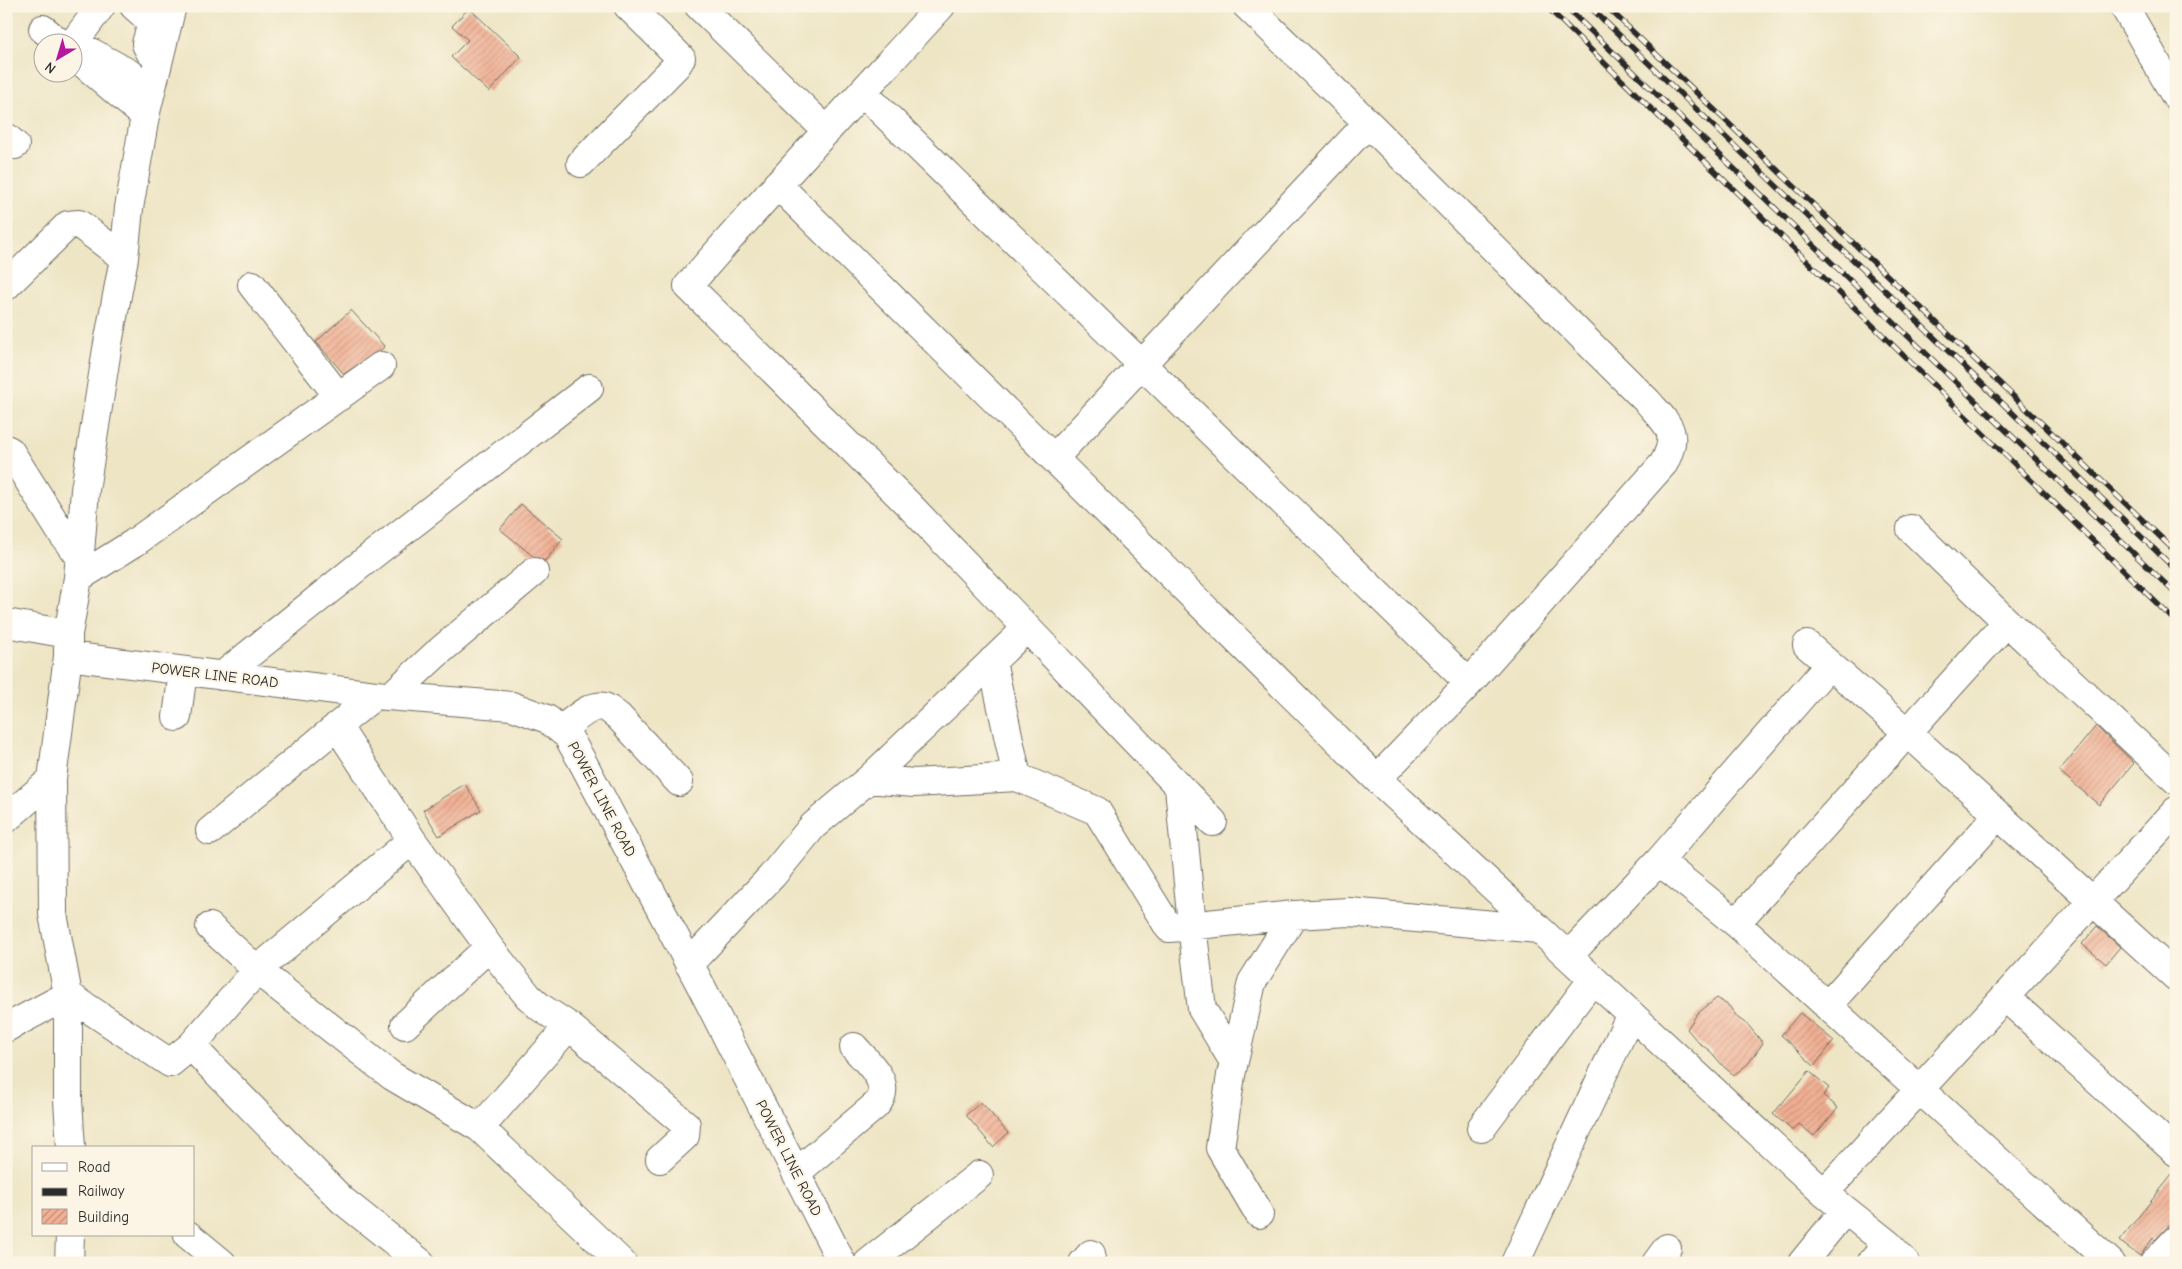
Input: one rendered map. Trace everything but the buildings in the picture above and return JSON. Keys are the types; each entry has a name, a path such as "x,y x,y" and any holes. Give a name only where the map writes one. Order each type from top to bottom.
{"street":[{"path":"101,6 77,38 78,43 142,94"},
{"path":"134,6 152,22 153,51"},
{"path":"74,1145 68,1100 68,995 53,914 52,779 79,568 85,490 107,349 124,258 142,94 153,51 172,6"},
{"path":"581,162 677,65 681,58 628,6"},
{"path":"699,6 827,131"},
{"path":"941,6 777,184 688,286 908,504 1213,822"},
{"path":"1247,6 1368,123 1648,402 1666,424 1672,437 1672,447 1664,463 1469,683 1377,779"},
{"path":"2124,6 2176,97"},
{"path":"82,60 142,94"},
{"path":"862,92 1469,683"},
{"path":"1054,458 1368,123"},
{"path":"777,184 1377,779 1824,1193 1845,1210 1889,1257"},
{"path":"6,286 68,225 79,224 124,258"},
{"path":"252,285 339,397"},
{"path":"79,568 134,543 381,366"},
{"path":"222,676 375,553 589,388"},
{"path":"6,449 10,451 59,529 79,568"},
{"path":"1911,529 2007,622 2176,780"},
{"path":"210,831 337,726 383,695 435,655 534,572"},
{"path":"1736,923 2007,622"},
{"name":"POWER LINE ROAD","path":"6,623 68,645 183,671 383,695 512,706 547,719 567,736 582,761 797,1172 842,1263"},
{"path":"689,964 772,876 813,826 869,778 1027,628"},
{"path":"1807,646 1907,732 2176,976"},
{"path":"992,661 1017,777"},
{"path":"1568,956 1658,860 1829,666"},
{"path":"177,718 183,671"},
{"path":"561,730 589,710 601,706 606,708 618,716 679,782"},
{"path":"337,726 412,840 489,947 528,996 540,1007 569,1026 686,1125 685,1136 660,1159"},
{"path":"869,778 914,783 1017,777 1097,811 1169,928 1294,915 1349,912 1539,929"},
{"path":"6,819 52,779"},
{"path":"1179,786 1202,1009 1234,1062"},
{"path":"1824,1193 2176,811"},
{"path":"1827,1006 1998,815"},
{"path":"68,995 170,1063 191,1046 257,970 412,840"},
{"path":"1658,860 1736,923 2111,1263"},
{"path":"1259,1214 1220,1148 1234,1062 1252,982 1294,915"},
{"path":"210,927 257,970 392,1076 480,1128 622,1263"},
{"path":"406,1025 489,947"},
{"path":"1481,1128 1593,979"},
{"path":"6,1028 68,995"},
{"path":"2005,997 2176,1152"},
{"path":"1515,1263 1631,1014"},
{"path":"480,1128 569,1026"},
{"path":"191,1046 342,1200 421,1263"},
{"path":"797,1172 876,1105 882,1096 882,1084 878,1074 854,1047"},
{"path":"868,1263 980,1175"},
{"path":"1802,1263 1845,1210"},
{"path":"69,1263 70,1236"},
{"path":"189,1236 222,1263"},
{"path":"2154,1263 2176,1240"}],"railway":[{"path":"1546,6 2176,622"},
{"path":"1565,6 2176,594"},
{"path":"1589,6 2176,570"},
{"path":"1606,6 2176,552"}]}
